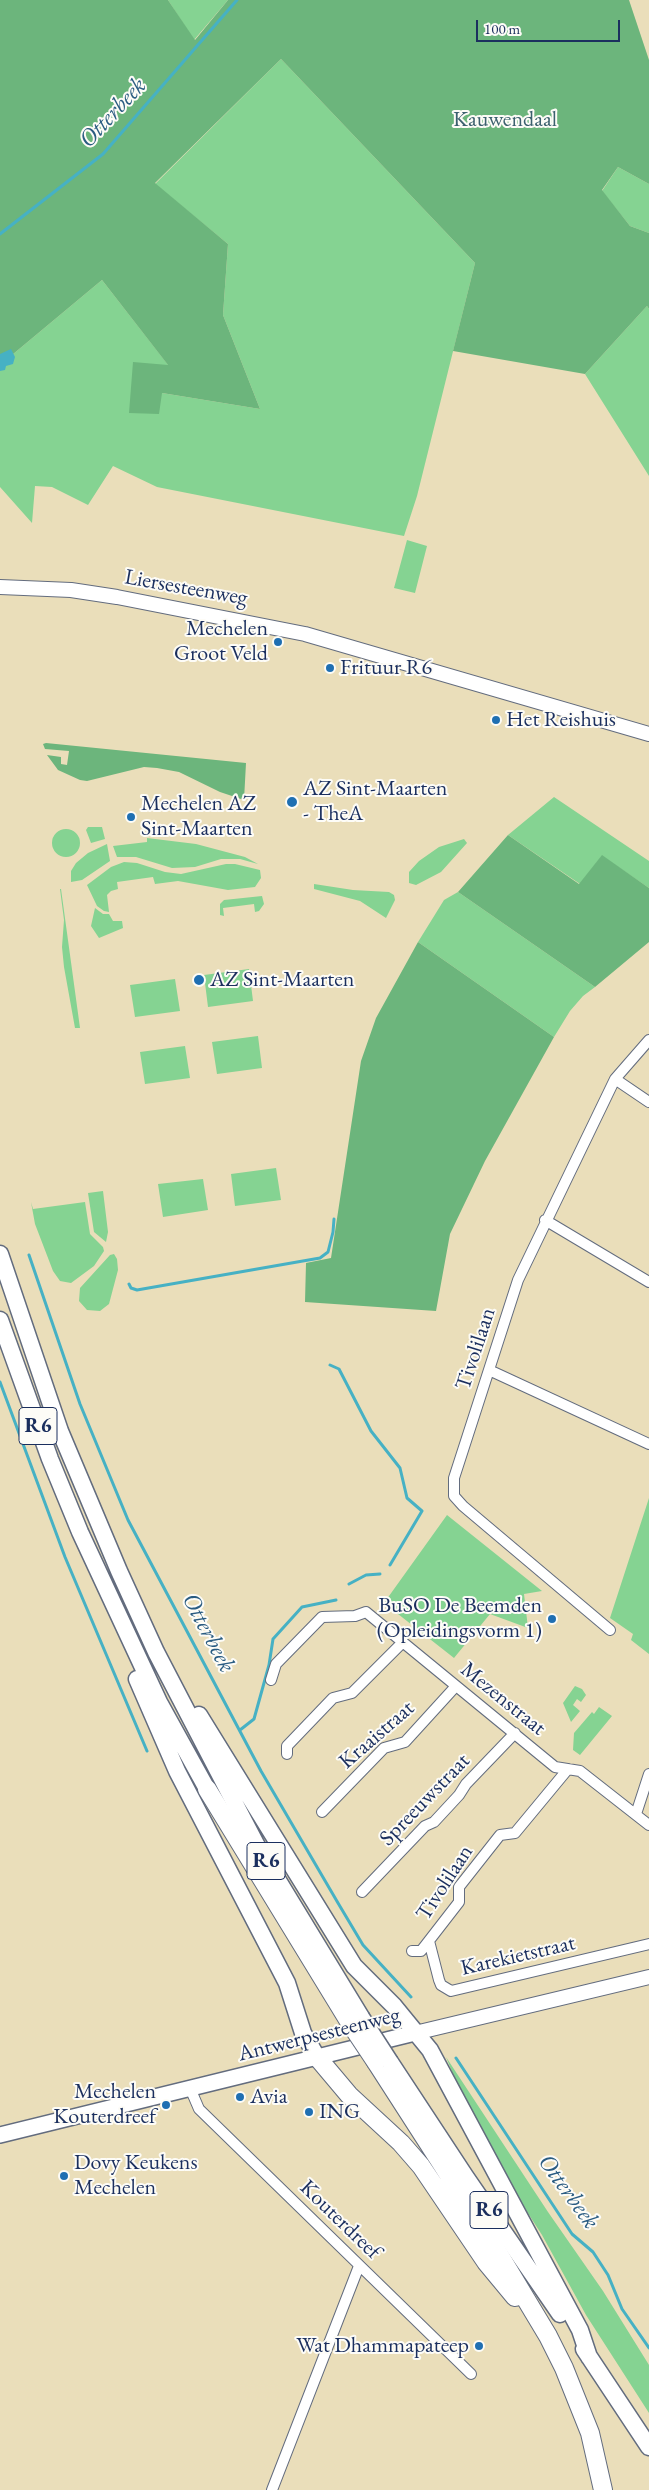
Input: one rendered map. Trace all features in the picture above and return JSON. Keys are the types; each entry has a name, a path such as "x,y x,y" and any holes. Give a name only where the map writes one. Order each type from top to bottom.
{"highway":[{"name":"R6","path":"0,1254 60,1431 119,1571 180,1700 256,1846 356,2020"},
{"name":"R6","path":"0,1320 50,1459 124,1629 160,1702 206,1789 383,2062 541,2324 564,2368 590,2433 603,2490"},
{"path":"124,1629 125,1648 152,1716 177,1771 287,1984 303,2033 317,2056 349,2095 401,2143 421,2166 486,2262 541,2324"},
{"path":"180,1700 200,1716 354,1966 394,2006 430,2050 580,2330 589,2357"},
{"name":"R6","path":"383,2062 589,2357 649,2447"}],"main road":[{"name":"Liersesteenweg","path":"0,587 71,590 117,597 305,634 649,734"},
{"name":"Antwerpsesteenweg","path":"0,2135 317,2056 649,1977"}],"street":[{"name":"Tivolilaan","path":"610,1630 463,1506 454,1496 454,1478 518,1280 545,1220 615,1079 649,1040"},
{"path":"615,1079 649,1102"},
{"path":"545,1220 649,1282"},
{"path":"489,1370 649,1444"},
{"name":"Mezenstraat","path":"271,1680 276,1664 322,1617 355,1616 366,1612 556,1767 580,1771 636,1814"},
{"path":"287,1754 287,1746 333,1698 352,1693 403,1642"},
{"name":"Kraaistraat","path":"322,1812 384,1748 405,1742 456,1686"},
{"name":"Spreeuwstraat","path":"362,1892 425,1826 434,1822 459,1795 466,1784 515,1734"},
{"name":"Tivolilaan","path":"412,1951 421,1951 459,1902 459,1887 500,1835 515,1833 568,1769"},
{"path":"649,1774 636,1814 649,1824"},
{"name":"Karekietstraat","path":"429,1941 438,1980 441,1985 451,1991 649,1944"},
{"name":"Kouterdreef","path":"190,2088 199,2109 471,2374"},
{"path":"272,2490 359,2266"}],"green space":[{"name":"Kauwendaal","path":"0,0 168,0 195,40 228,0 629,0 649,60 649,184 618,167 602,190 630,226 649,233 649,309 647,306 585,374 453,351 475,263 281,59 155,183 228,244 223,315 260,409 162,393 159,414 129,413 133,362 168,365 102,280 0,365"},
{"path":"168,0 228,0 194,40"},
{"path":"281,59 475,263 417,496 404,536 157,487 113,466 88,505 52,487 35,486 32,523 0,487 0,365 102,280 169,366 162,393 260,409 223,315 228,244 155,184"},
{"path":"618,167 649,184 649,233 630,226 602,191"},
{"path":"647,306 649,309 649,476 585,374"},
{"path":"407,540 427,546 415,593 394,588"},
{"path":"43,744 246,763 244,800 220,792 179,772 157,768 144,767 87,781 80,780 58,770 47,755 61,757 61,764 67,765 69,751 45,749"},
{"path":"554,797 649,861 649,888 602,856 580,884 508,835"},
{"path":"88,827 102,827 105,839 91,843 86,830"},
{"path":"66,829 76,833 80,843 76,853 66,857 56,853 52,843 56,833"},
{"path":"508,835 579,884 602,855 649,888 649,942 595,987 458,892"},
{"path":"147,838 196,844 245,857 258,864 240,859 221,859 195,867 172,868 136,857 117,857 113,846 147,842"},
{"path":"464,839 467,843 441,872 416,885 409,883 409,872 419,861 439,847"},
{"path":"107,844 110,861 82,880 71,882 71,871 76,863 88,853"},
{"path":"124,862 137,863 165,872 181,874 226,864 235,864 260,870 261,878 255,887 228,890 178,881 155,884 153,877 117,882 118,889 111,891 107,895 109,912 104,911 97,906 87,885 111,867"},
{"path":"314,884 353,890 389,892 394,895 395,900 386,918 360,901 314,889"},
{"path":"60,889 80,1028 75,1028 64,967 62,947 64,920"},
{"path":"458,892 595,987 583,996 570,1011 554,1037 418,942 444,900"},
{"path":"262,896 264,904 259,911 255,912 254,904 223,908 224,916 220,915 220,904 224,900"},
{"path":"95,908 103,914 109,914 113,921 122,921 123,928 99,938 91,926"},
{"path":"418,942 554,1037 485,1161 450,1234 436,1311 305,1302 306,1263 331,1258 361,1061 376,1018"},
{"path":"249,969 253,1001 208,1007 204,975"},
{"path":"175,979 180,1011 135,1017 130,985"},
{"path":"258,1036 262,1068 217,1074 212,1042"},
{"path":"185,1046 190,1078 145,1084 140,1052"},
{"path":"276,1168 281,1200 235,1206 231,1174"},
{"path":"203,1179 208,1210 163,1217 158,1184"},
{"path":"103,1191 108,1232 106,1242 94,1232 88,1193"},
{"path":"31,1202 33,1209 85,1202 90,1234 103,1247 104,1251 94,1266 71,1283 60,1281 53,1271 35,1224"},
{"path":"114,1254 117,1259 118,1270 109,1304 100,1311 87,1310 79,1301 80,1288 110,1255"},
{"path":"649,1498 649,1654 631,1640 633,1634 610,1618"},
{"path":"447,1515 542,1591 524,1594 528,1628 490,1614 454,1658 384,1603"},
{"path":"575,1686 582,1689 586,1695 581,1702 577,1699 573,1705 580,1711 571,1722 563,1703"},
{"path":"599,1707 612,1716 580,1755 573,1750 574,1733 592,1712 594,1714"},
{"path":"446,2057 548,2212 603,2291 649,2365 649,2413 586,2315 542,2235 495,2162 472,2120"}],"water":[{"path":"11,349 15,357 13,364 6,366 5,370 0,371 0,354"}],"waterway":[{"name":"Otterbeek","path":"0,234 103,154 237,0"},
{"path":"129,1284 131,1288 137,1290 320,1258 328,1252 334,1219"},
{"name":"Otterbeek","path":"29,1255 80,1404 128,1520 261,1771 338,1903 363,1945 411,1997"},
{"path":"330,1365 339,1369 371,1431 400,1468 407,1498 422,1511 390,1565"},
{"path":"0,1382 65,1557 147,1751"},
{"path":"349,1584 366,1575 380,1574"},
{"path":"240,1730 254,1719 269,1665 273,1639 302,1607 336,1600"},
{"name":"Otterbeek","path":"456,2058 572,2234 593,2252 608,2275 622,2309 649,2348"}],"place":[{"name":"Mechelen Groot Veld","path":"278,642"},
{"name":"Frituur R6","path":"330,668"},
{"name":"Het Reishuis","path":"496,720"},
{"name":"AZ Sint-Maarten - TheA","path":"292,802"},
{"name":"Mechelen AZ Sint-Maarten","path":"131,817"},
{"name":"AZ Sint-Maarten","path":"199,980"},
{"name":"BuSO De Beemden (Opleidingsvorm 1)","path":"552,1619"},
{"name":"Avia","path":"240,2097"},
{"name":"Mechelen Kouterdreef","path":"166,2105"},
{"name":"ING","path":"309,2112"},
{"name":"Dovy Keukens Mechelen","path":"64,2176"},
{"name":"Wat Dhammapateep","path":"479,2346"}]}
